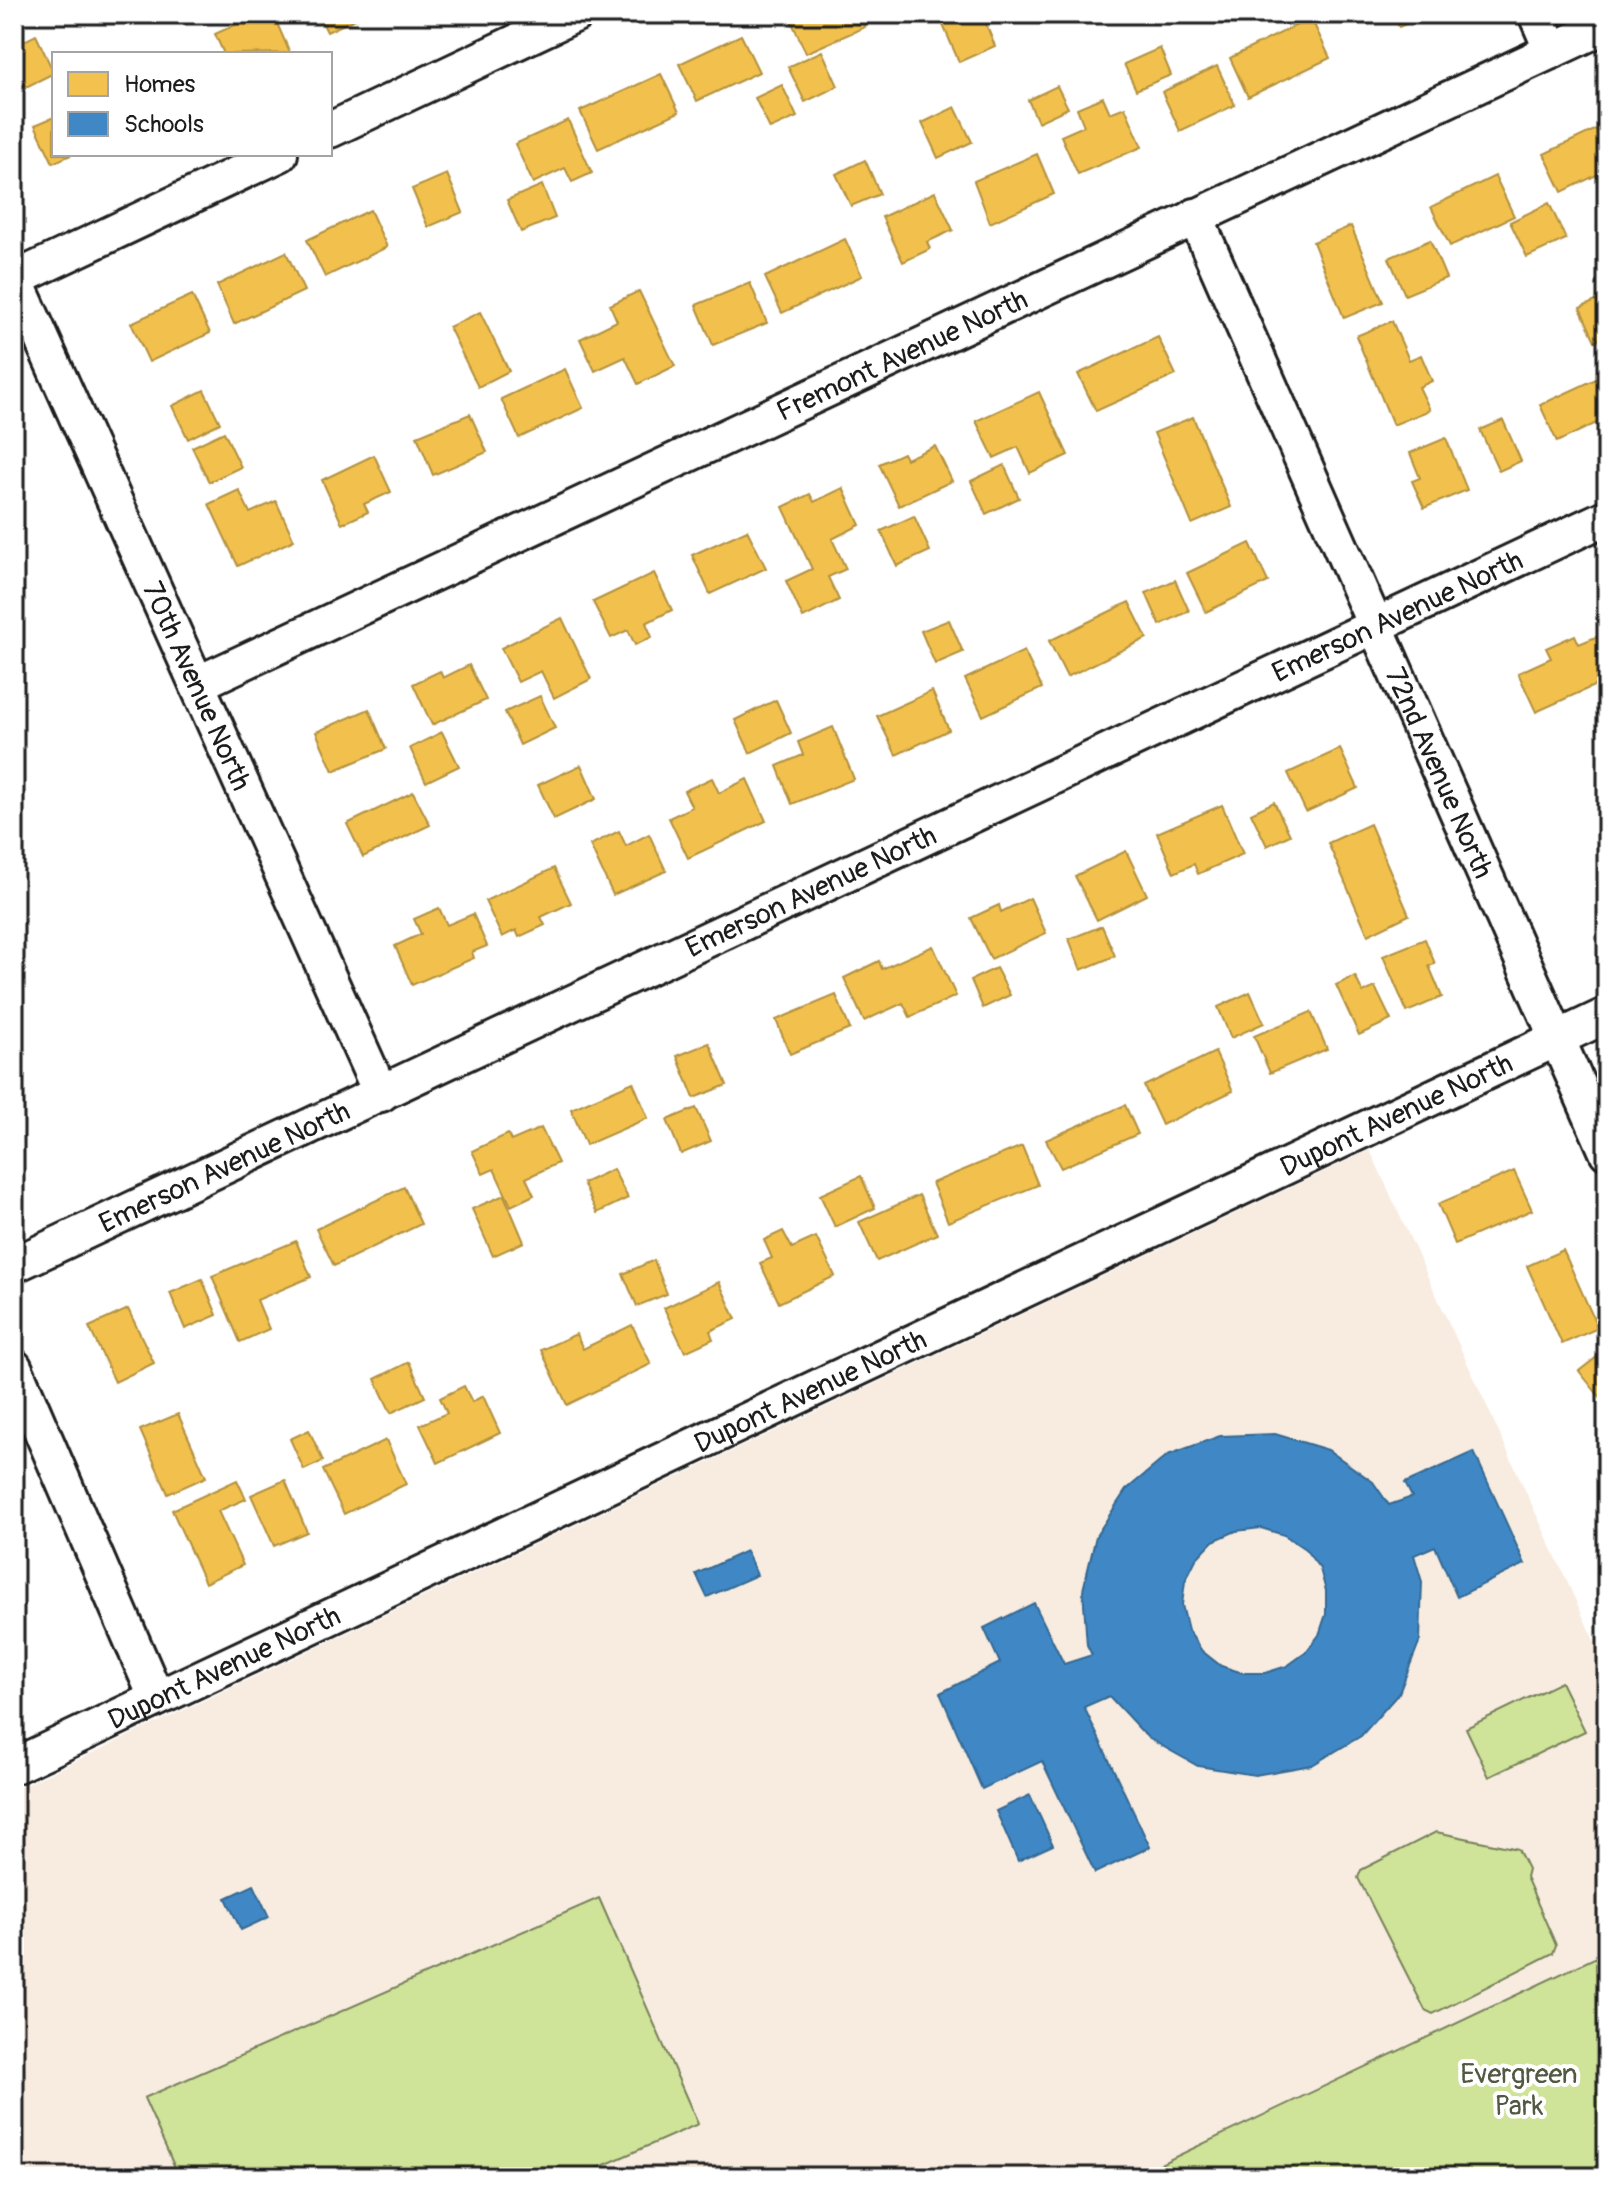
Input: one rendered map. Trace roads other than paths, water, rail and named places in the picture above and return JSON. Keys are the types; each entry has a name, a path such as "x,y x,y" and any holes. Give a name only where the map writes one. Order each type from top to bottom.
{"street":[{"path":"332,129 576,14"},
{"path":"1536,14 1552,51"},
{"name":"Fremont Avenue North","path":"197,684 1607,25"},
{"path":"14,278 276,156"},
{"name":"72nd Avenue North","path":"1195,216 1607,1152"},
{"name":"70th Avenue North","path":"14,278 381,1094"},
{"name":"Emerson Avenue North","path":"14,1265 1607,517"},
{"name":"Dupont Avenue North","path":"14,1766 1607,1015"},
{"path":"14,1367 156,1697"}],"park label":[{"name":"Evergreen Park","path":"1519,2089"}]}
